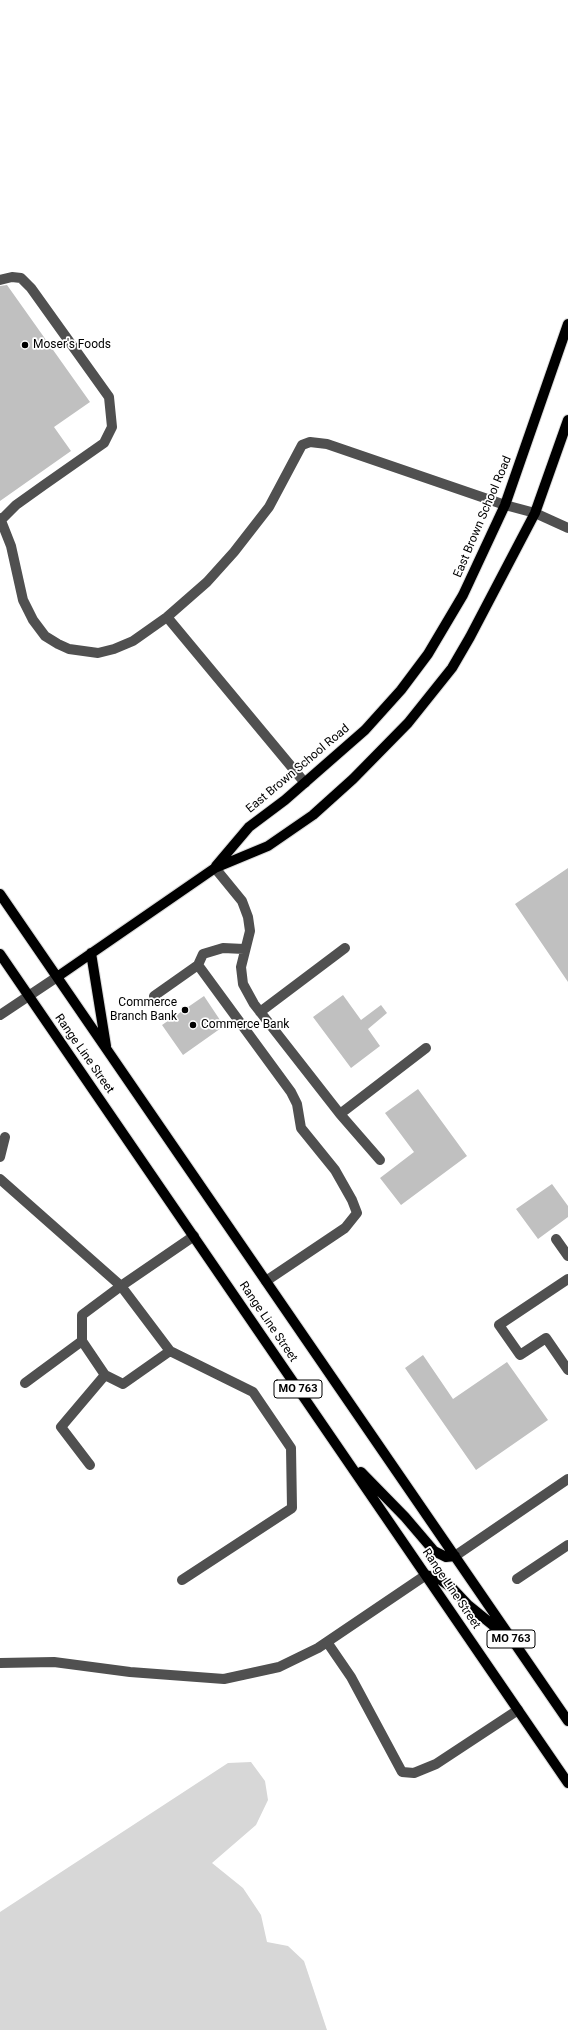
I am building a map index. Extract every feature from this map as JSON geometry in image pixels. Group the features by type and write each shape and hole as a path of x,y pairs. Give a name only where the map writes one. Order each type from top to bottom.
{"main road":[{"name":"East Brown School Road","path":"215,868 249,827 305,783 365,730 401,690 428,654 464,595 505,505 568,324"},
{"name":"East Brown School Road","path":"57,977 215,868 268,846 313,814 352,779 408,723 452,668 470,637 535,513 568,420"},
{"name":"Range Line Street","path":"0,894 568,1721"},
{"path":"92,953 107,1050"},
{"name":"Range Line Street","path":"0,954 568,1783"},
{"path":"341,1452 405,1517 434,1551 446,1557 455,1556"},
{"path":"426,1575 439,1579 452,1588 468,1605 514,1643"}],"street":[{"path":"0,280 12,277 21,278 31,288 109,397 112,427 104,443 44,485 0,520 12,546 23,600 33,620 45,636 69,649 98,653 114,649 133,641 166,617 207,582 234,552 269,507 302,445 310,442 327,444 505,505 535,513 568,528"},
{"path":"166,617 305,783"},
{"path":"215,868 242,901 248,917 250,931 244,949 241,967 243,984 260,1012 340,1114 380,1160"},
{"path":"154,996 198,965 203,954 222,948 244,949"},
{"path":"260,1012 345,948"},
{"path":"198,965 291,1092 297,1104 301,1128 335,1170 352,1200 357,1213 345,1228 266,1281"},
{"name":"East Brown School Road","path":"0,1015 57,977"},
{"path":"340,1114 426,1048"},
{"path":"0,1157 5,1137"},
{"path":"0,1178 121,1286 170,1351 253,1392 291,1448 292,1508 182,1580"},
{"path":"170,1351 123,1384 105,1374 82,1341 82,1315 121,1286 194,1236"},
{"path":"556,1239 568,1256"},
{"path":"568,1279 499,1326 520,1355 546,1338 568,1370"},
{"path":"25,1383 82,1341"},
{"path":"90,1465 61,1427 105,1374"},
{"path":"455,1556 568,1479"},
{"path":"517,1579 568,1545"},
{"path":"0,1663 54,1662 130,1672 224,1679 279,1667 327,1642 426,1575"},
{"path":"327,1642 351,1678 402,1772 414,1773 436,1764 518,1710"}],"shaded area":[{"path":"251,1762 265,1781 268,1800 256,1825 212,1863 243,1888 261,1915 267,1942 288,1946 304,1961 327,2030 0,2030 0,1912 228,1763"}],"building":[{"name":"Moser's Foods","path":"7,285 90,402 54,427 71,451 0,501 0,286"},
{"path":"568,868 568,982 515,904"},
{"path":"343,995 361,1020 381,1005 387,1013 368,1029 380,1046 351,1068 313,1017"},
{"name":"Commerce Bank","path":"204,996 224,1026 183,1055 162,1025"},
{"path":"418,1089 467,1156 401,1205 380,1178 414,1152 385,1113"},
{"path":"552,1184 568,1206 568,1217 538,1239 516,1209"},
{"path":"423,1355 453,1399 507,1362 548,1420 476,1470 405,1368"}],"place":[{"name":"Moser's Foods","path":"25,345"},
{"name":"Commerce Branch Bank","path":"185,1010"},
{"name":"Commerce Bank","path":"193,1025"}]}
